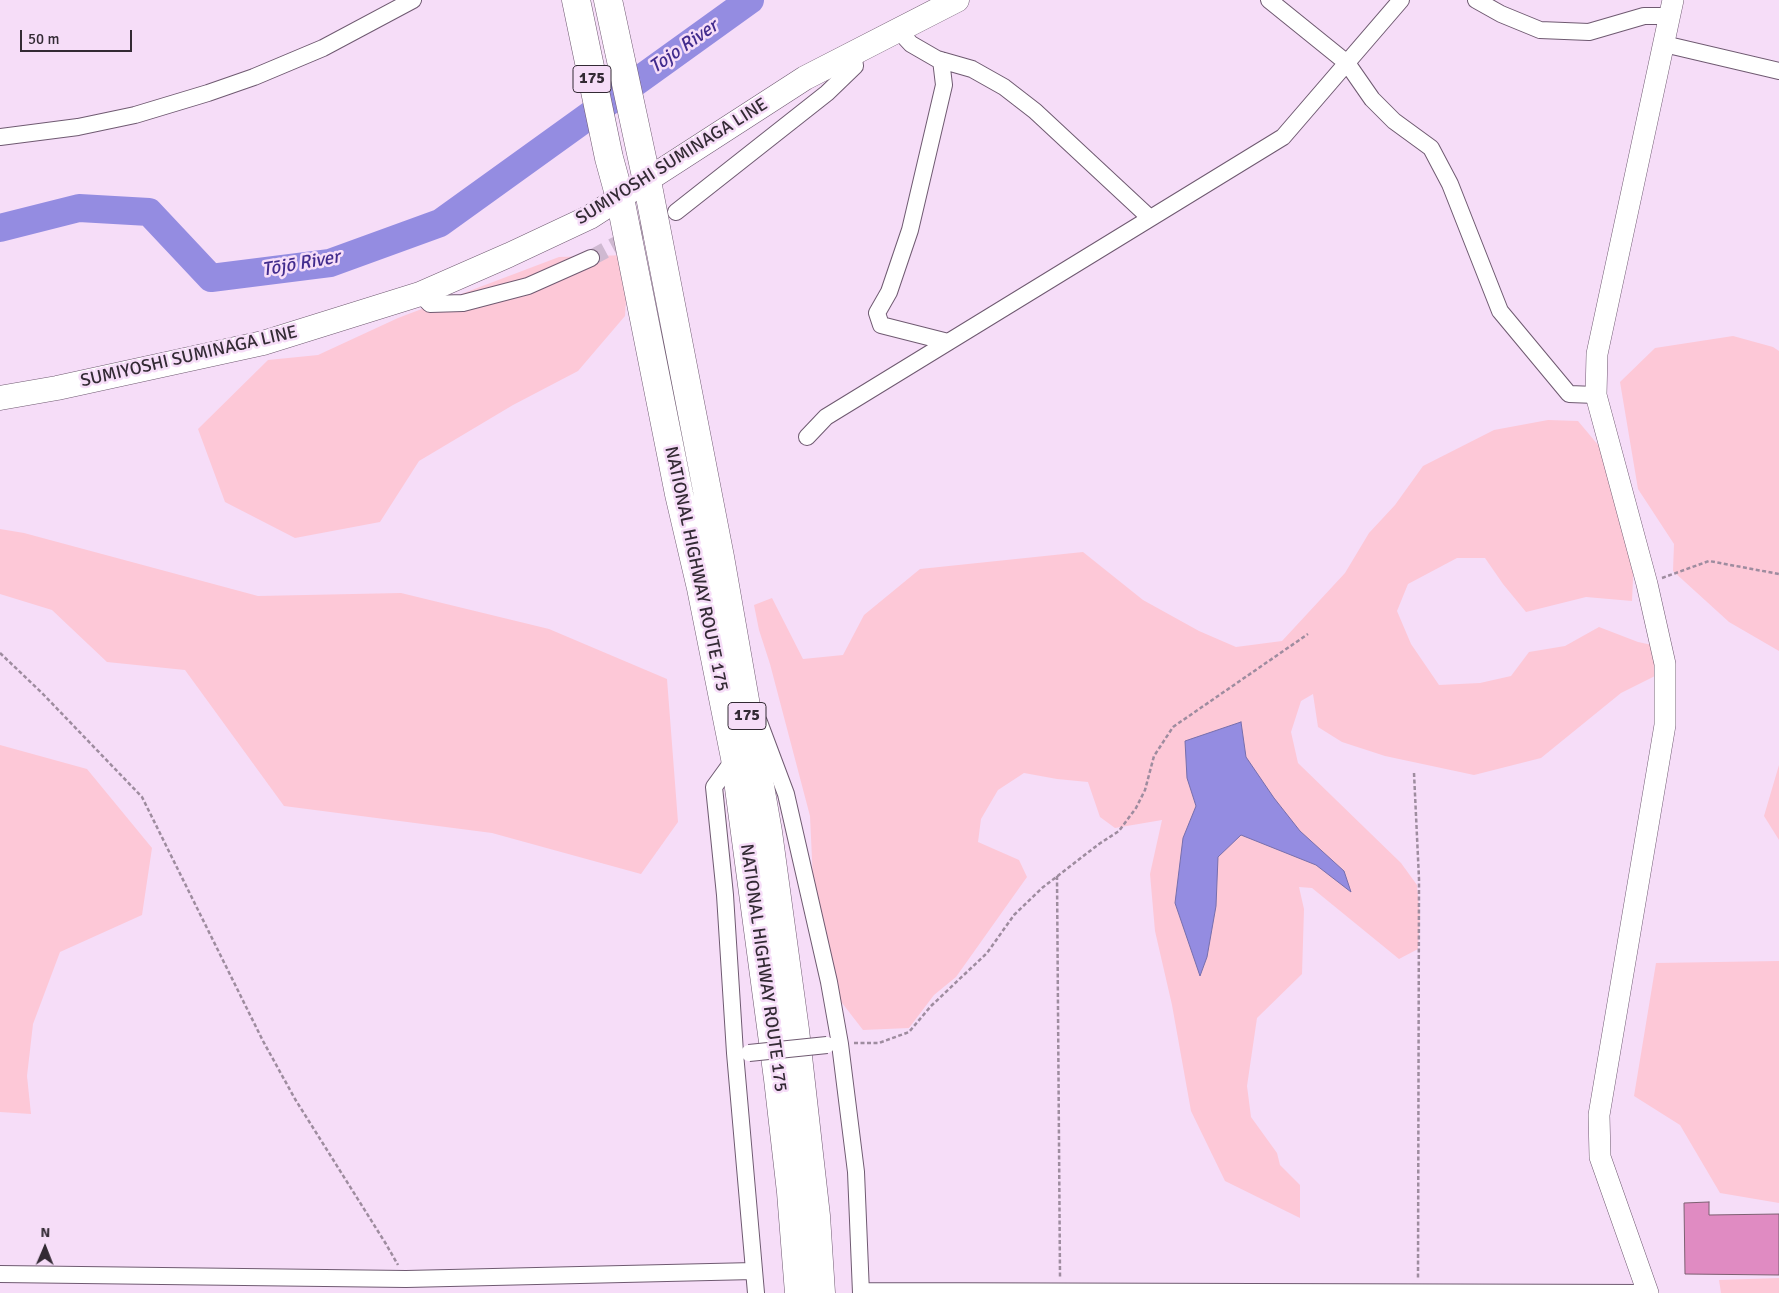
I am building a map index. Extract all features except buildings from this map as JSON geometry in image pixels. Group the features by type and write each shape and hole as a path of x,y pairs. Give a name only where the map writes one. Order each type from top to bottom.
{"highway":[{"name":"NATIONAL HIGHWAY ROUTE 175","path":"576,0 608,158 620,198 679,494 701,588 734,758 778,1079 791,1192 799,1293"},
{"name":"NATIONAL HIGHWAY ROUTE 175","path":"608,0 647,181 718,548 768,832 795,1030 816,1216 821,1293"}],"main road":[{"name":"SUMIYOSHI SUMINAGA LINE","path":"0,398 57,388 263,343 420,294 509,256 590,217 805,78 957,0"}],"street":[{"path":"0,137 78,127 135,115 208,93 254,77 323,48 413,0"},
{"path":"1269,0 1347,63 1372,99 1394,121 1431,148 1450,184 1500,311 1569,394 1596,395"},
{"path":"807,437 826,417 1283,136 1402,0"},
{"path":"738,666 786,794 829,982 833,1044 856,1172 861,1292 1648,1293 1600,1157 1599,1115 1666,725 1665,664 1647,584 1596,395 1598,354 1671,8 1589,32 1540,30 1501,14 1476,0"},
{"path":"898,30 911,44 941,60 972,69 1004,87 1035,111 1150,218"},
{"path":"1664,44 1779,71"},
{"path":"676,212 827,93 854,66 853,52"},
{"path":"941,60 944,85 910,230 889,292 877,314 881,325 948,342"},
{"path":"420,294 430,304 463,302 528,286 591,258"},
{"path":"734,758 714,788 742,1053 756,1293"},
{"path":"742,1053 833,1044"},
{"path":"0,1274 406,1279 754,1271"}],"path":[{"path":"1647,584 1709,561 1779,574"},
{"path":"833,1044 879,1043 909,1032 931,1006 987,952 1014,915 1042,888 1119,831 1136,808 1145,790 1154,756 1173,727 1308,634"},
{"path":"0,653 42,693 142,797 262,1041 295,1099 406,1279"},
{"path":"1414,772 1419,879 1418,1292"},
{"path":"1057,876 1060,1292"}],"shaded area":[{"path":"629,255 625,316 578,371 513,405 419,461 380,522 295,538 225,502 198,429 268,360 318,355 398,318 559,257"},
{"path":"1733,336 1773,347 1779,351 1779,651 1729,622 1673,571 1674,544 1638,489 1620,382 1655,348"},
{"path":"1548,420 1578,421 1604,452 1634,557 1632,601 1586,597 1526,612 1485,558 1457,558 1408,584 1397,611 1411,644 1439,685 1480,683 1511,676 1529,652 1565,646 1599,627 1638,642 1657,646 1659,674 1621,693 1541,758 1474,775 1385,756 1342,742 1318,727 1313,694 1301,701 1291,732 1298,763 1401,863 1417,885 1420,917 1418,949 1399,959 1312,888 1299,887 1304,909 1302,974 1257,1018 1247,1086 1251,1117 1277,1153 1280,1165 1300,1185 1300,1218 1225,1181 1191,1111 1172,1005 1155,931 1150,874 1162,820 1115,828 1100,817 1088,782 1024,773 998,790 981,819 978,842 1019,860 1027,877 956,977 934,995 909,1028 863,1030 839,999 814,902 810,816 770,664 759,630 754,605 772,598 803,659 843,655 864,615 920,569 1083,552 1143,600 1199,631 1236,647 1282,641 1345,573 1369,533 1395,505 1423,466 1494,430"},
{"path":"0,529 24,533 258,596 401,593 549,629 667,679 678,822 641,874 492,833 284,806 185,670 107,662 52,610 0,594"},
{"path":"1241,722 1246,757 1274,798 1300,831 1344,871 1351,892 1316,865 1241,835 1218,857 1216,906 1207,957 1200,976 1175,903 1183,838 1196,806 1187,778 1185,741"},
{"path":"0,745 87,769 152,848 142,915 60,952 33,1024 27,1076 31,1114 0,1112"},
{"path":"1779,765 1779,840 1764,816"},
{"path":"1779,961 1779,1203 1720,1193 1680,1125 1634,1096 1656,963"},
{"path":"1779,1278 1779,1293 1721,1293 1719,1280"}],"waterway":[{"name":"Tōjō River","path":"0,228 79,208 149,212 211,278 330,263 440,223 750,0"}],"tunnel":[{"path":"591,258 661,220"}],"water label":[{"name":"Tojo River","path":"684,47"}]}
